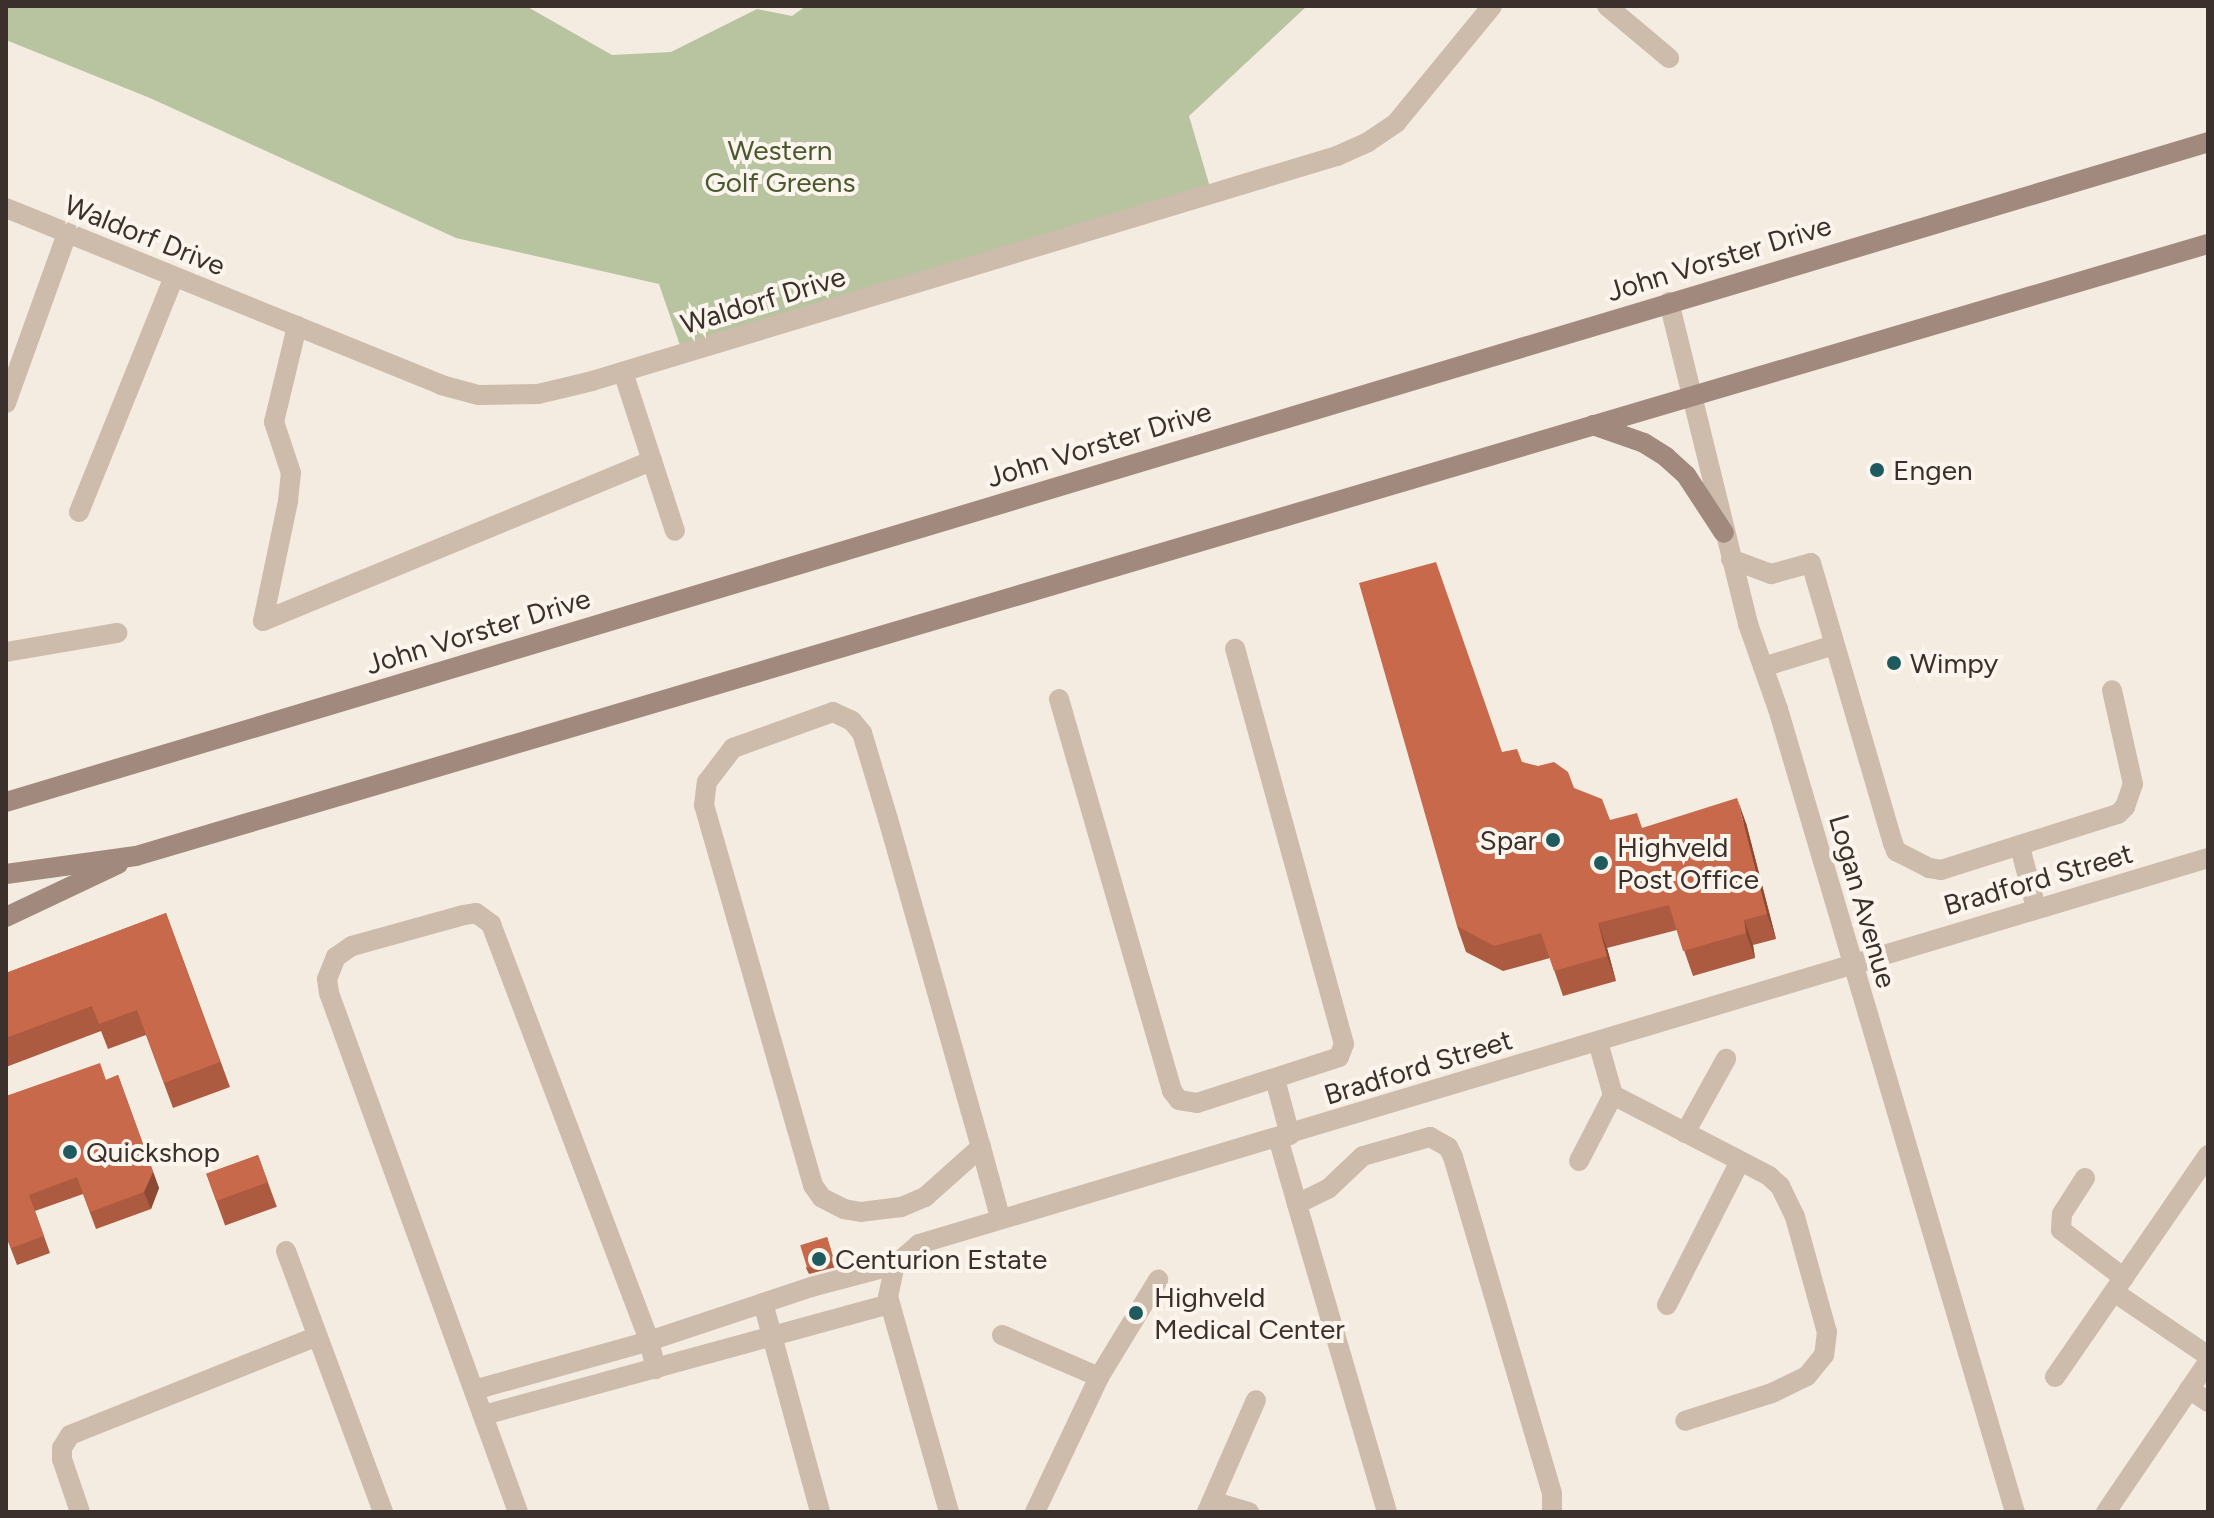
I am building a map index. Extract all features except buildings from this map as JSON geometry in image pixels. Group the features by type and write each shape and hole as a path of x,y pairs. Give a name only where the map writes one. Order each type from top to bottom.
{"main road":[{"name":"John Vorster Drive","path":"6,802 2208,142"},
{"path":"6,874 136,856 1690,394 2208,244"},
{"path":"1593,425 1644,443 1666,457 1686,475 1724,533"},
{"path":"6,917 136,856"}],"street":[{"name":"Waldorf Drive","path":"6,208 441,385 479,395 538,394 623,372 1337,156 1368,142 1396,123 1492,6"},
{"path":"1607,6 1669,58"},
{"path":"6,403 67,234"},
{"path":"79,512 174,277"},
{"name":"Logan Avenue","path":"1669,302 1731,559 2015,1512"},
{"path":"297,326 274,422 291,473 263,621 652,461"},
{"path":"623,372 675,531"},
{"path":"1731,559 1771,574 1811,563 1896,851 1915,863 1941,870 2118,814 2125,807 2133,784 2112,690"},
{"path":"6,652 117,633"},
{"path":"1763,667 1834,645"},
{"path":"1059,699 1172,1091 1179,1100 1197,1103 1339,1057 1344,1035 1235,649"},
{"path":"981,1147 925,1197 901,1207 861,1212 844,1209 822,1198 813,1185 704,805 707,782 733,748 833,712 852,721 862,733 981,1147 1000,1218"},
{"path":"2020,847 2036,908"},
{"name":"Bradford Street","path":"895,1265 919,1244 1000,1218 1284,1137 1852,962 2208,858"},
{"path":"518,1512 329,993 327,979 336,957 366,942 476,913 491,924 649,1341 656,1369"},
{"path":"1579,1161 1613,1095 1598,1042"},
{"path":"1685,1133 1726,1059"},
{"path":"1275,1079 1297,1204 1387,1512"},
{"path":"1613,1095 1769,1176 1780,1186 1795,1217 1827,1332 1824,1355 1807,1376 1791,1385 1685,1421"},
{"path":"1297,1204 1328,1189 1363,1156 1430,1137 1448,1147 1548,1477 1552,1512"},
{"path":"2055,1377 2208,1155"},
{"path":"1667,1305 1740,1161"},
{"path":"2085,1178 2062,1214 2061,1230 2119,1285 2208,1356"},
{"path":"286,1251 383,1512"},
{"path":"474,1390 649,1341 763,1303 895,1265"},
{"path":"895,1265 889,1285 889,1304 949,1512"},
{"path":"1034,1512 1099,1377 1158,1280"},
{"path":"763,1303 820,1512"},
{"path":"484,1415 771,1339 889,1304"},
{"path":"1002,1335 1099,1377"},
{"path":"80,1512 62,1459 62,1448 70,1435 317,1336"},
{"path":"2106,1512 2208,1362"},
{"path":"2189,1389 2208,1402"},
{"path":"1249,1512 1209,1507 1256,1400"}],"green space":[{"name":"Western Golf Greens","path":"6,6 526,6 612,55 671,52 757,9 792,16 806,6 1307,6 1189,116 1212,194 683,354 659,284 456,238 150,98 6,40"}],"place":[{"name":"Engen","path":"1877,470"},
{"name":"Wimpy","path":"1894,663"},
{"name":"Spar","path":"1553,840"},
{"name":"Highveld Post Office","path":"1601,863"},
{"name":"Quickshop","path":"70,1152"},
{"name":"Centurion Estate","path":"819,1259"},
{"name":"Highveld Medical Center","path":"1136,1313"}]}
